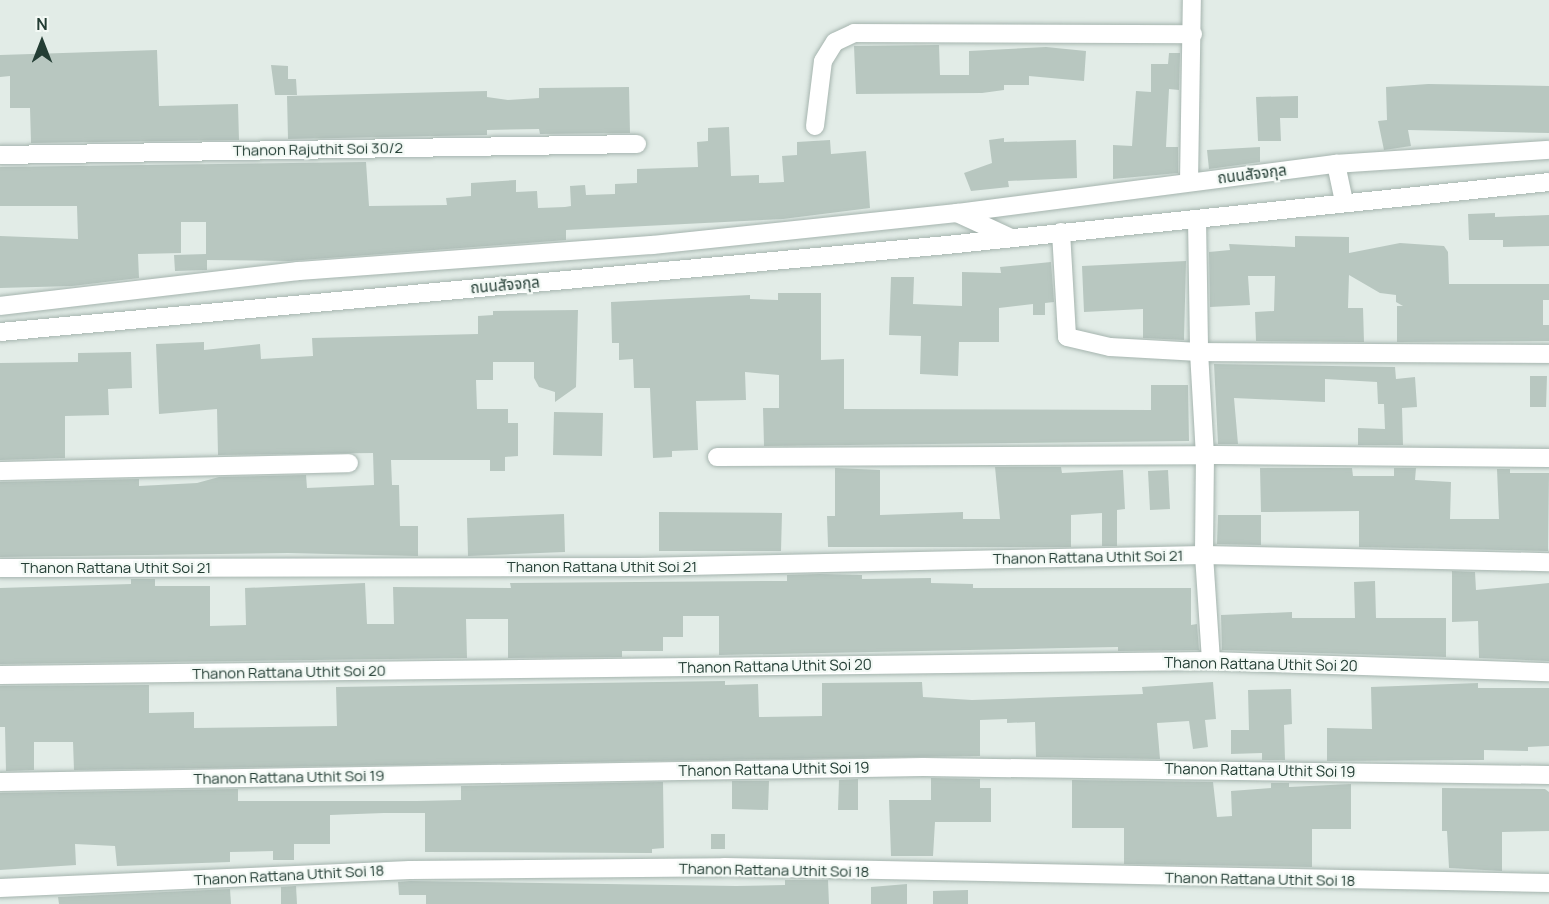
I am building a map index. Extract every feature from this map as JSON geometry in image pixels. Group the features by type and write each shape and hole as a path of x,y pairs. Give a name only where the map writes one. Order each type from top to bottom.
{"street":[{"path":"1189,182 1192,0"},
{"path":"815,126 823,61 835,42 854,33 1193,34"},
{"name":"Thanon Rajuthit Soi 30/2","path":"0,155 637,144"},
{"name":"ถนนสัจจกุล","path":"0,306 298,271 652,245 957,213 1336,164 1549,150"},
{"path":"1336,164 1344,201"},
{"name":"ถนนสัจจกุล","path":"0,332 1197,219 1344,201 1549,182"},
{"path":"957,213 1009,237"},
{"path":"1197,219 1198,352 1205,454 1204,555 1211,661"},
{"path":"1061,232 1067,337 1110,346 1198,352 1549,354"},
{"path":"717,458 1205,454 1549,458"},
{"path":"0,471 349,463"},
{"name":"Thanon Rattana Uthit Soi 21","path":"0,568 639,567 1204,555 1549,562"},
{"name":"Thanon Rattana Uthit Soi 20","path":"0,675 1211,661 1549,672"},
{"name":"Thanon Rattana Uthit Soi 19","path":"0,782 889,768 1549,775"},
{"name":"Thanon Rattana Uthit Soi 18","path":"0,888 410,870 724,867 1549,883"}],"building":[{"path":"939,45 940,75 969,75 969,51 1046,47 1086,51 1084,81 1029,76 1029,85 1004,85 1004,90 982,93 856,94 854,46"},
{"path":"157,50 159,106 238,104 239,140 31,143 30,108 10,108 10,76 0,77 0,55"},
{"path":"1169,53 1180,53 1179,90 1169,89 1166,147 1178,147 1178,173 1113,179 1113,145 1132,146 1136,91 1151,92 1151,64 1168,64"},
{"path":"271,65 288,66 288,79 296,79 297,95 275,95"},
{"path":"1428,84 1549,86 1549,133 1408,130 1411,146 1384,150 1378,121 1387,120 1386,87"},
{"path":"629,87 630,133 540,134 539,129 487,130 487,135 288,139 287,96 487,91 487,97 508,100 539,98 539,88"},
{"path":"1298,96 1298,118 1280,118 1281,141 1258,141 1256,97"},
{"path":"729,127 731,176 759,175 759,183 784,182 782,156 797,155 797,142 830,140 831,154 866,151 870,208 783,219 566,230 566,240 289,261 207,260 207,270 175,271 174,255 206,254 206,222 181,222 181,253 138,254 139,278 72,286 0,288 0,236 78,239 77,206 0,206 0,167 366,162 369,206 447,205 446,198 471,196 471,183 516,180 516,192 537,191 538,208 565,207 571,206 570,186 585,185 586,195 615,194 615,184 637,183 637,169 698,167 697,142 708,141 708,128"},
{"path":"1004,138 1004,142 1076,140 1077,178 1008,181 1009,187 971,191 964,173 992,163 989,140"},
{"path":"1260,147 1260,162 1209,169 1207,150"},
{"path":"1495,213 1495,217 1549,215 1549,246 1503,247 1503,240 1469,240 1468,214"},
{"path":"1295,236 1349,237 1349,253 1400,243 1444,246 1448,252 1449,284 1549,284 1549,300 1543,300 1543,325 1549,325 1549,341 1397,342 1397,306 1403,306 1396,302 1396,295 1380,293 1349,275 1348,308 1363,308 1364,342 1256,341 1255,312 1274,311 1275,276 1248,276 1250,305 1210,307 1209,252 1230,250 1229,244 1295,247"},
{"path":"1186,261 1184,340 1143,338 1143,309 1084,312 1082,266"},
{"path":"1051,262 1054,302 1045,303 1045,315 1033,315 1033,304 999,308 999,342 959,342 958,376 920,374 921,336 889,335 891,277 914,277 913,304 962,306 962,272 1001,273 1000,267"},
{"path":"778,293 821,293 821,360 844,359 844,409 1151,410 1151,385 1188,385 1189,441 764,446 763,408 779,408 779,375 745,372 746,400 696,401 698,450 672,451 672,457 653,458 650,388 634,388 633,359 619,360 619,343 612,343 611,302 750,295 750,299 778,300"},
{"path":"578,310 576,387 555,402 555,392 539,387 534,378 534,362 493,362 493,380 476,380 477,409 508,409 508,423 518,423 518,456 505,457 505,471 490,471 490,460 391,460 392,485 399,485 400,526 418,526 418,556 288,553 0,557 0,482 139,479 139,486 197,483 219,477 306,475 307,488 374,485 373,453 218,455 217,409 159,414 156,344 204,342 204,350 260,344 261,359 313,356 312,338 478,334 478,316 493,315 493,311"},
{"path":"131,352 132,388 108,389 109,415 65,416 65,458 0,460 0,363 78,362 78,353"},
{"path":"1214,364 1395,367 1396,379 1415,377 1417,407 1402,408 1403,445 1358,445 1358,428 1385,429 1384,404 1378,404 1377,382 1325,379 1325,402 1234,398 1238,444 1218,444"},
{"path":"1530,376 1547,376 1546,407 1530,407"},
{"path":"554,412 603,413 602,456 553,455"},
{"path":"995,467 1061,467 1062,473 1123,470 1125,509 1117,510 1117,546 1102,546 1102,513 1071,515 1071,547 828,547 827,516 835,516 835,468 880,470 880,515 963,512 963,519 1000,519"},
{"path":"1260,468 1352,468 1353,476 1394,476 1394,468 1416,468 1415,480 1451,482 1450,519 1499,519 1497,469 1510,469 1510,473 1549,473 1548,551 1359,547 1359,511 1261,512"},
{"path":"1168,470 1170,509 1150,510 1148,471"},
{"path":"659,512 782,513 781,551 659,551"},
{"path":"564,514 565,552 468,556 467,518"},
{"path":"1218,515 1261,515 1261,545 1217,544"},
{"path":"1452,571 1475,572 1476,590 1549,583 1549,661 1479,658 1478,621 1452,622"},
{"path":"787,575 862,575 862,579 931,578 931,583 973,584 973,588 1191,588 1191,625 1197,624 1199,650 1118,651 1118,647 719,655 719,616 683,616 683,637 663,637 663,651 622,651 622,657 508,658 508,619 466,619 467,658 0,664 0,588 131,584 131,579 155,579 155,586 210,586 210,626 246,625 245,588 365,583 367,624 394,624 393,587 511,588 510,583 787,581"},
{"path":"1375,581 1376,618 1446,618 1446,657 1222,650 1221,615 1292,612 1292,618 1355,618 1354,582"},
{"path":"725,681 725,685 758,684 759,717 822,716 822,683 922,682 923,697 972,700 1143,694 1142,687 1213,682 1216,719 1205,720 1208,747 1193,749 1189,721 1157,723 1160,759 1036,757 1035,722 1007,723 1007,719 980,720 980,756 74,770 73,742 34,742 34,770 6,771 5,727 0,727 0,686 149,685 149,713 194,712 194,728 337,726 336,687"},
{"path":"1478,683 1478,688 1549,688 1549,746 1528,747 1528,751 1484,750 1484,760 1327,761 1327,728 1372,729 1371,687"},
{"path":"1291,689 1292,724 1284,725 1285,760 1262,760 1262,753 1231,754 1231,730 1249,730 1248,690"},
{"path":"931,778 980,779 980,788 991,788 991,822 935,822 933,856 891,856 889,800 931,800"},
{"path":"858,779 858,810 838,810 839,780"},
{"path":"1072,780 1213,782 1217,817 1232,816 1231,791 1271,788 1271,783 1289,783 1289,787 1351,784 1351,829 1312,829 1312,867 1124,864 1124,828 1072,828"},
{"path":"732,781 769,781 768,810 732,809"},
{"path":"663,782 664,848 652,849 652,853 425,852 425,813 384,813 330,815 330,844 294,844 294,860 273,860 273,851 230,852 230,862 117,866 115,846 75,844 76,865 0,870 0,793 238,789 238,801 417,801 461,800 461,786"},
{"path":"1442,788 1545,789 1549,792 1549,831 1502,832 1502,871 1449,868 1447,831 1442,831"},
{"path":"711,834 725,834 725,849 711,849"},
{"path":"785,880 828,880 829,904 426,904 426,895 399,895 398,882 736,886 785,885"},
{"path":"907,884 907,904 871,904 871,887"},
{"path":"296,886 297,904 281,904 281,887"},
{"path":"230,889 231,904 59,904 58,897"},
{"path":"968,890 968,904 933,904 933,891"}]}
